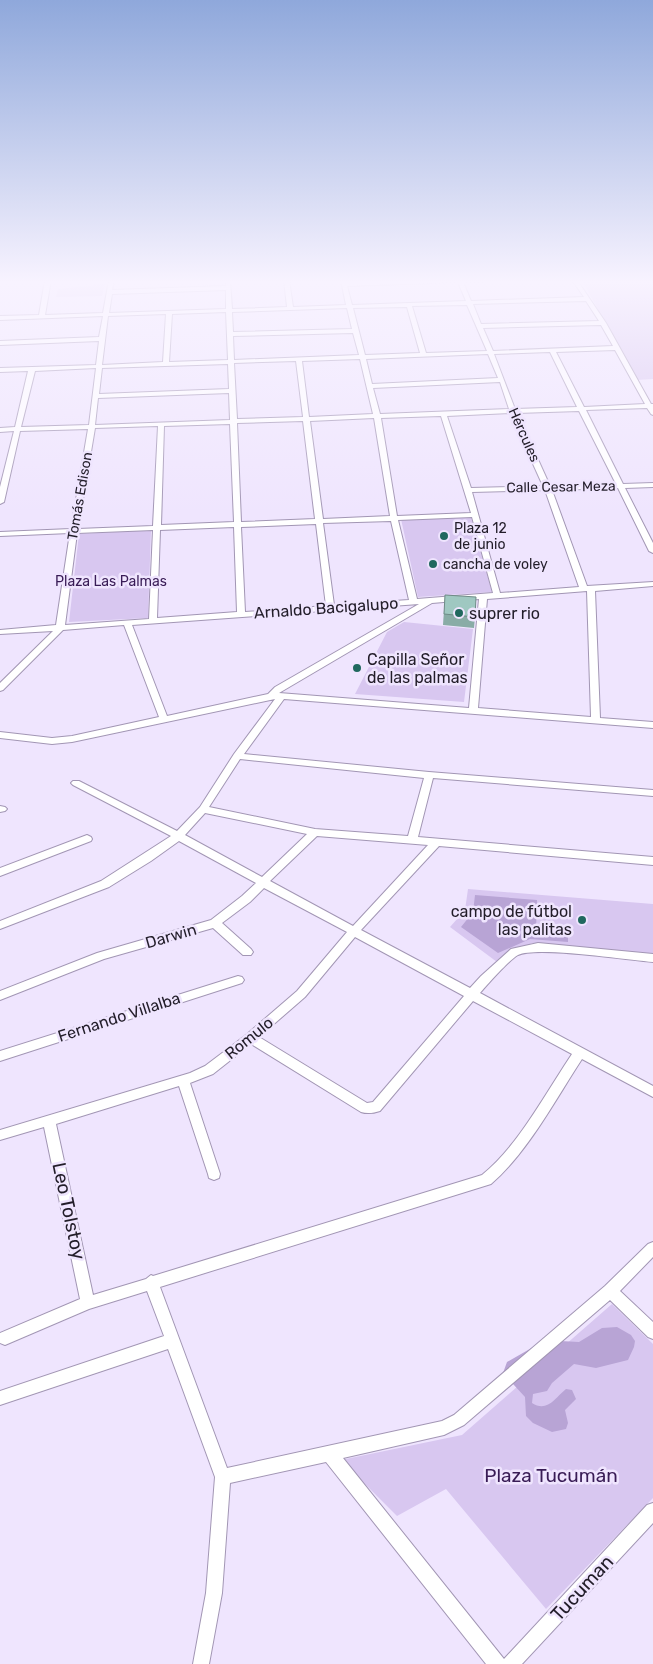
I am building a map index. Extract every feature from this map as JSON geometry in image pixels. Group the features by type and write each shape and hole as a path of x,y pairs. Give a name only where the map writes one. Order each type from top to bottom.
{"street":[{"name":"Tomás Edison","path":"60,628 92,426 99,358"},
{"path":"166,358 166,364"},
{"path":"231,358 241,614"},
{"path":"0,370 299,361 351,358"},
{"path":"361,358 377,416 394,518 412,601"},
{"name":"Hércules","path":"492,358 512,410 547,487 588,590 596,720"},
{"path":"556,358 653,551"},
{"path":"622,358 651,406 653,414"},
{"path":"299,361 330,608"},
{"path":"0,502 32,369"},
{"path":"369,386 502,380"},
{"path":"96,396 233,391"},
{"path":"0,430 651,406"},
{"path":"443,413 468,490 497,595"},
{"path":"153,621 161,424"},
{"name":"Calle Cesar Meza","path":"468,490 653,485"},
{"path":"0,534 474,515"},
{"name":"Arnaldo Bacigalupo","path":"0,632 653,584"},
{"path":"473,710 483,596"},
{"path":"271,696 278,689 432,600"},
{"path":"127,623 164,720"},
{"path":"0,688 60,628"},
{"path":"0,734 52,741 72,739 271,696 653,725"},
{"path":"0,925 105,884 178,836 203,809 237,756 282,696"},
{"path":"237,756 429,775 653,792"},
{"path":"412,840 429,775"},
{"path":"76,783 474,994 653,1092"},
{"path":"203,809 315,832 653,861"},
{"name":"Darwin","path":"0,996 101,956 215,923 246,899 315,832"},
{"path":"0,872 87,839"},
{"name":"Romulo","path":"0,1135 183,1080 209,1070 250,1038 300,994 354,931 436,843"},
{"path":"215,923 247,952"},
{"path":"250,1038 365,1108 371,1109 376,1108 502,961 518,950 538,947 653,958"},
{"name":"Fernando Villalba","path":"0,1056 238,980"},
{"path":"6,1338 88,1303 151,1282 486,1180 514,1152 580,1052"},
{"path":"183,1080 214,1174"},
{"name":"Leo Tolstoy","path":"49,1120 88,1303"},
{"path":"223,1477 444,1428 459,1420 610,1291 653,1248"},
{"path":"151,1282 223,1477 214,1593 201,1664"},
{"path":"610,1291 653,1332"},
{"path":"0,1398 173,1340"},
{"path":"329,1453 497,1664"},
{"name":"Tucuman","path":"510,1664 653,1511"}],"green space":[{"path":"624,358 653,358 653,379 636,380"},
{"name":"Plaza 12 de junio","path":"471,517 492,592 418,597 401,519"},
{"name":"Plaza Las Palmas","path":"151,530 148,618 69,622 79,534"},
{"path":"404,622 473,629 464,702 355,694 387,632"},
{"path":"468,889 653,904 653,954 532,943 497,962 450,927 465,910"},
{"name":"Plaza Tucumán","path":"612,1304 653,1344 653,1498 546,1609 446,1489 397,1516 341,1460 462,1435"}],"shaded area":[{"path":"475,895 537,900 536,931 568,936 568,942 530,939 498,953 461,927 473,912"},
{"path":"617,1327 631,1335 635,1341 628,1360 596,1368 574,1364 552,1383 547,1391 533,1394 532,1403 542,1406 550,1403 566,1389 572,1390 576,1399 565,1410 568,1423 566,1429 552,1432 533,1423 526,1416 525,1397 503,1373 507,1362 535,1346 560,1341 579,1342 602,1328"}],"building":[{"path":"445,595 476,597 475,617 444,614"}],"place":[{"name":"Plaza 12 de junio","path":"444,536"},
{"name":"cancha de voley","path":"433,564"},
{"name":"suprer rio","path":"459,613"},
{"name":"Capilla Señor de las palmas","path":"357,668"},
{"name":"campo de fútbol las palitas","path":"582,920"}]}
